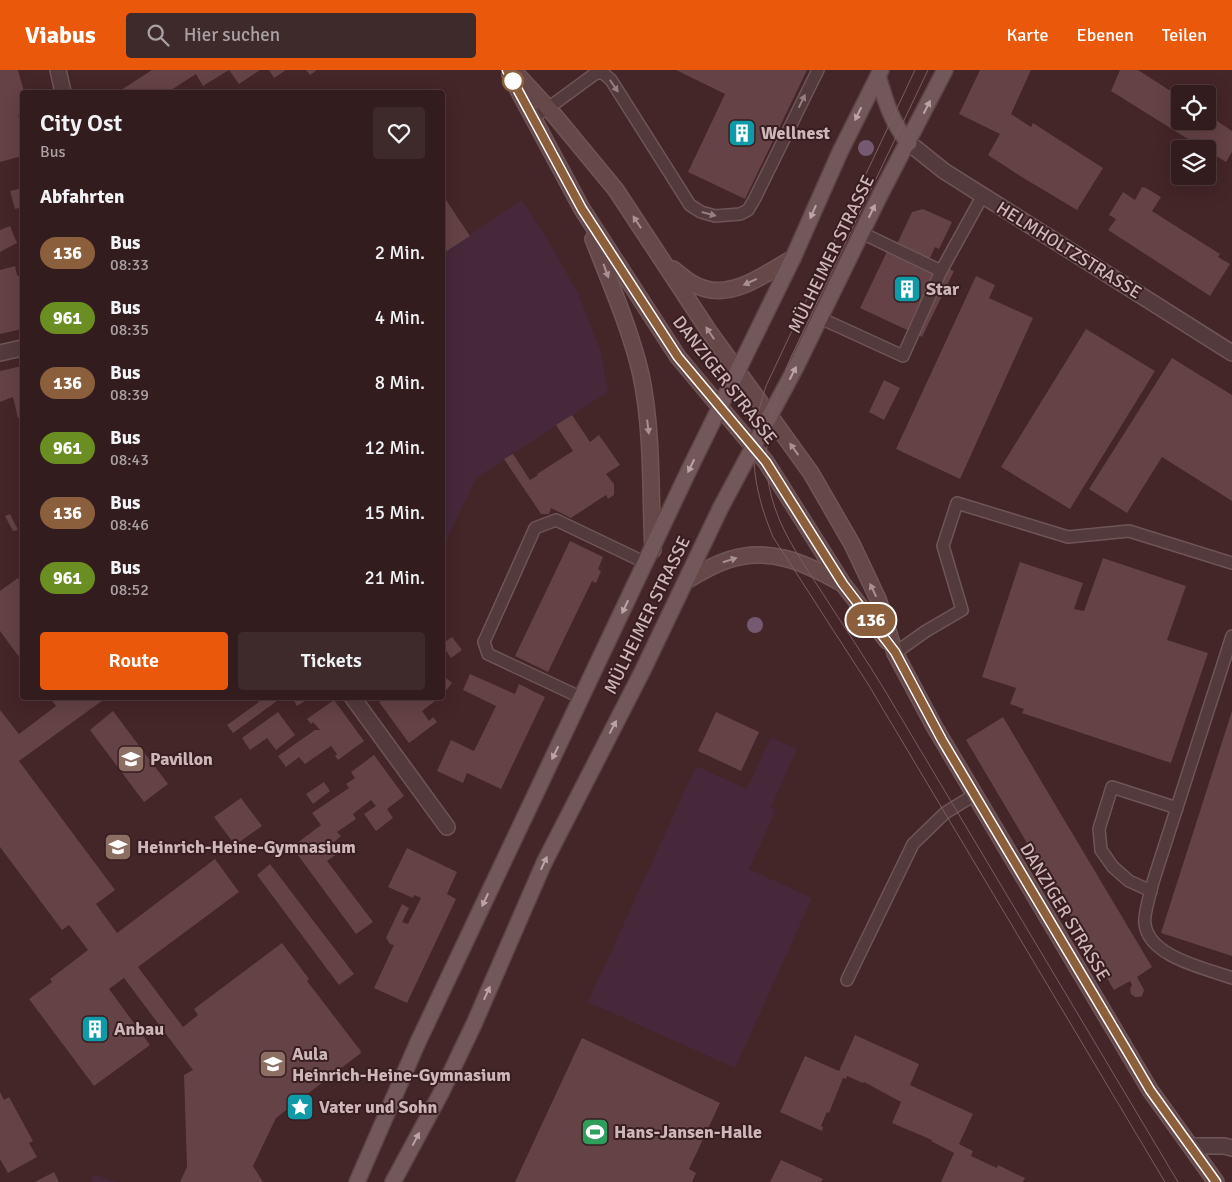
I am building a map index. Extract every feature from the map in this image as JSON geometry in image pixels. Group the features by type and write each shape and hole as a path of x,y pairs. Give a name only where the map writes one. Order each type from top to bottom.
{"main road":[{"name":"DANZIGER STRASSE","path":"507,70 582,209 678,357 753,445 782,486 843,584 895,652 934,726 974,795 1150,1090 1216,1182"},
{"name":"DANZIGER STRASSE","path":"513,70 548,108 616,190 738,373 811,473 852,544 878,599 895,652"},
{"name":"MÜLHEIMER STRASSE","path":"393,1182 441,1093 474,1024 544,863 642,672 753,445 770,416 945,70"},
{"name":"MÜLHEIMER STRASSE","path":"357,1182 418,1042 720,407 793,258 840,152 879,73"},
{"path":"879,73 893,119 899,131 909,143"},
{"path":"582,209 622,316 641,374 650,436 649,556"},
{"path":"664,262 690,282 707,290 714,290 734,288 746,284 793,258"},
{"path":"686,580 727,560 755,554 786,558 824,573 843,584"}],"street":[{"path":"58,70 63,90"},
{"name":"HELMHOLTZSTRASSE","path":"909,143 938,166 1232,353"},
{"path":"0,353 20,348"},
{"path":"354,700 447,827"},
{"path":"1191,1146 1232,1148"}],"lane":[{"path":"533,117 548,108 586,78 596,73 603,73 611,80 690,205 701,212 715,216 740,214 748,210 754,200 818,70"},
{"path":"820,318 903,356 941,271 983,195"},
{"path":"862,233 941,271"},
{"path":"895,652 962,610 943,546 957,504 1068,537 1129,531 1232,563"},
{"path":"582,698 488,654 484,642 535,528 556,520 649,556"},
{"path":"1232,636 1176,808 1151,890 1144,923 1153,943 1173,956 1232,978"},
{"path":"1151,890 1129,881 1112,867 1101,850 1099,829 1101,820 1112,787 1176,808"},
{"path":"847,980 913,844 945,813 974,795"}],"shaded area":[{"path":"522,200 578,293 601,352 608,392 476,478 445,543 445,252"},
{"path":"771,737 797,749 771,807 776,810 749,869 812,898 735,1068 588,1002 696,766 747,789"},
{"path":"94,1174 116,1182 91,1182"}],"building":[{"path":"0,70 18,70 23,90 20,90 20,114 18,115 20,120 20,157 0,162"},
{"path":"152,70 229,70 203,86 196,74 171,90 121,90"},
{"path":"229,70 260,70 239,84"},
{"path":"269,70 286,70 274,78"},
{"path":"306,70 317,70 310,75"},
{"name":"Wellnest","path":"676,70 807,70 745,199 688,172 725,94"},
{"path":"980,70 1031,70 1011,114 1031,127 1033,123 1103,168 1077,210 988,155 1000,134 959,114"},
{"path":"1120,70 1138,70 1171,91 1171,128 1111,91"},
{"path":"1216,120 1232,131 1232,152 1226,162 1216,156 1216,140 1190,140 1174,130 1216,130"},
{"path":"1142,187 1161,197 1152,211 1220,254 1218,257 1230,264 1210,296 1108,230 1116,219 1109,215 1123,192 1135,200"},
{"path":"20,188 20,208 15,209 10,191"},
{"path":"445,198 470,236 445,252"},
{"name":"Star","path":"923,209 952,222 939,249 935,247 929,260 954,271 922,337 860,308 892,241 897,244 912,212"},
{"path":"10,226 17,243 0,252 0,230"},
{"path":"15,266 17,275 20,277 20,329 0,334 0,270"},
{"path":"976,276 995,285 989,298 1033,318 960,479 896,449"},
{"path":"1086,329 1155,371 1070,509 1001,467"},
{"path":"1172,358 1232,395 1232,501 1162,457 1127,513 1089,489"},
{"path":"20,366 20,418 18,418 13,397 0,402 0,371"},
{"path":"884,380 900,388 884,420 869,412"},
{"path":"572,415 590,442 599,435 620,465 606,474 614,484 614,495 608,499 606,495 571,518 551,508 549,514 541,514 504,459 513,454 530,480 538,475 573,451 556,425"},
{"path":"10,514 18,530 13,531 5,516"},
{"path":"570,541 603,557 598,569 601,571 596,583 592,581 548,672 515,656"},
{"path":"1103,558 1186,586 1167,640 1208,653 1171,763 1022,713 1024,709 1010,704 1016,688 982,677 1020,562 1083,583 1074,609 1084,611"},
{"path":"18,578 20,580 20,658 0,631 0,591"},
{"path":"452,637 462,650 451,658 445,649 445,642"},
{"path":"470,674 515,694 519,684 545,697 501,789 467,773 463,783 437,771 451,740 474,751 496,706 463,690"},
{"path":"445,679 452,683 445,691"},
{"path":"52,700 103,700 19,761 115,890 96,904 117,933 215,859 239,892 138,967 183,1027 198,1015 194,1009 282,943 309,979 307,981 360,1050 361,1053 276,1118 253,1166 263,1182 180,1182 187,1167 184,1075 193,1070 124,978 109,989 150,1045 94,1086 29,999 52,982 50,979 88,950 69,925 62,930 0,847 0,710 19,734 56,706"},
{"path":"258,700 278,700 233,733 227,725 259,702"},
{"path":"296,700 306,700 297,706 294,701"},
{"path":"334,700 364,741 338,760 335,756 337,754 331,746 305,764 299,757 286,767 278,756 315,730 320,730 313,722 311,724 307,719"},
{"path":"382,700 436,700 422,711 429,721 433,717 437,722 409,743 379,702"},
{"name":"Pavillon","path":"113,711 168,784 144,802 90,730"},
{"path":"1232,711 1232,956 1161,933"},
{"path":"278,712 295,735 276,750 267,738 250,750 242,738"},
{"path":"716,712 759,732 741,771 698,751"},
{"path":"1003,717 1152,967 1137,977 1144,990 1142,996 1135,997 1131,994 1130,989 1132,985 1130,981 1114,990 966,740"},
{"path":"374,755 404,796 387,809 393,818 376,831 364,814 376,806 371,800 353,814 356,819 337,832 341,836 334,842 341,851 327,861 373,922 356,934 292,847 321,825 312,813 349,788 346,784 355,778 351,772"},
{"path":"324,782 330,791 313,804 306,794"},
{"path":"241,798 262,826 235,845 214,817"},
{"path":"407,848 457,872 447,894 456,899 407,1003 374,988 394,945 390,944 386,938 402,904 409,908 402,922 408,924 421,898 414,895 413,898 388,887"},
{"path":"270,864 354,974 339,985 257,875"},
{"path":"855,1035 919,1064 910,1085 973,1114 959,1144 973,1151 971,1156 997,1168 998,1165 1025,1178 1023,1182 941,1182 954,1153 932,1140 892,1123 901,1102 864,1082 847,1076 846,1079 843,1078 829,1113 827,1112 821,1126 823,1127 822,1131 780,1112 805,1056 839,1071"},
{"name":"Hans-Jansen-Halle","path":"582,1038 720,1103 689,1169 696,1173 692,1182 515,1182"},
{"path":"0,1092 4,1100 9,1097 33,1141 29,1143 37,1157 8,1173 0,1159"},
{"path":"781,1160 823,1179 821,1182 770,1182"},
{"path":"54,1172 59,1182 35,1182"}],"tram line":[{"path":"915,70 766,386 760,406 754,444 754,463 760,499 773,537 868,684 1165,1182"},
{"path":"928,70 791,357 778,394 769,431 767,450 769,488 779,519 795,551 887,694 1178,1182"}],"bus line":[{"name":"136","path":"507,70 582,209 678,357 766,462 843,584 895,652 942,740 1150,1090 1216,1182"}],"place":[{"name":"Wellnest","path":"742,133"},
{"name":"Star","path":"907,289"},
{"name":"Pavillon","path":"131,759"},
{"name":"Heinrich-Heine-Gymnasium","path":"118,847"},
{"name":"Anbau","path":"95,1029"},
{"name":"Aula Heinrich-Heine-Gymnasium","path":"273,1064"},
{"name":"Vater und Sohn","path":"300,1107"},
{"name":"Hans-Jansen-Halle","path":"595,1132"}]}
